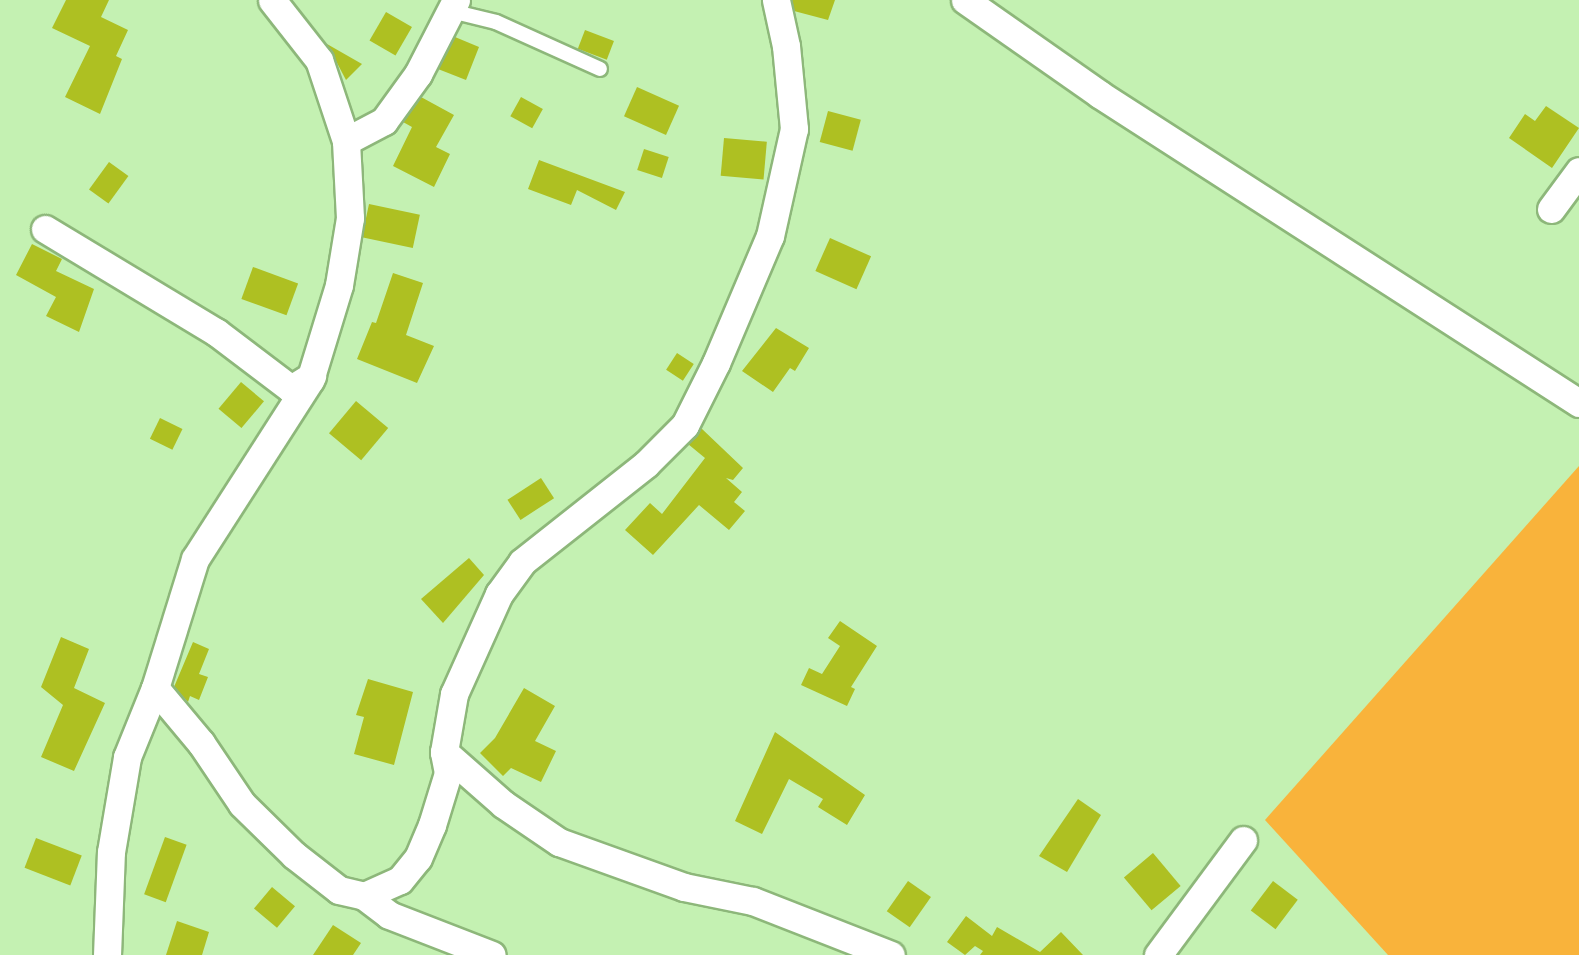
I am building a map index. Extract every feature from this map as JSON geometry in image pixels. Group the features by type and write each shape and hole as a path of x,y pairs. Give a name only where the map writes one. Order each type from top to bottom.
{"street":[{"path":"108,955 111,852 126,767 155,688 195,559 312,376 339,285 350,218 346,141 319,60 272,0"},
{"path":"364,897 400,879 418,858 443,793 448,773 444,752 454,694 499,594 522,562 646,464 685,425 716,363 770,236 794,129 786,46 776,0"},
{"path":"965,0 1099,94 1579,404"},
{"path":"346,141 384,121 418,74 454,5"},
{"path":"1551,209 1579,171"},
{"path":"45,229 216,332 291,389 312,376"},
{"path":"155,688 201,742 243,804 294,855 339,890 364,897 390,915 492,955"},
{"path":"444,752 503,804 560,842 684,887 753,901 891,955"},
{"path":"1158,955 1243,840"}],"lane":[{"path":"454,5 600,69"}],"shaded area":[{"path":"1579,466 1579,955 1388,955 1265,820"}],"building":[{"path":"66,0 109,0 101,17 128,30 116,56 122,59 100,114 65,97 90,46 52,28"},
{"path":"792,0 835,0 828,20 794,11"},
{"path":"386,12 412,27 395,56 370,41"},
{"path":"585,30 614,41 607,60 578,49"},
{"path":"455,37 479,47 466,80 438,69"},
{"path":"327,44 362,64 346,80"},
{"path":"637,87 679,106 666,135 624,116"},
{"path":"421,97 454,115 436,147 450,154 434,187 393,166 412,127 403,122"},
{"path":"521,97 543,109 532,128 510,116"},
{"path":"1546,106 1579,128 1552,168 1509,138 1525,114 1535,121"},
{"path":"828,111 861,120 853,151 820,142"},
{"path":"724,138 767,142 764,180 721,176"},
{"path":"644,149 669,157 662,178 637,170"},
{"path":"539,160 625,192 616,210 577,190 571,205 528,189"},
{"path":"109,162 128,176 108,204 89,190"},
{"path":"369,204 420,215 413,248 362,237"},
{"path":"830,238 871,256 856,289 815,271"},
{"path":"32,244 62,259 56,271 94,289 79,332 46,316 56,297 16,275"},
{"path":"253,267 298,283 286,315 241,299"},
{"path":"393,273 423,283 406,335 434,346 417,383 357,359 372,322 376,323"},
{"path":"776,328 809,348 795,371 790,368 773,392 742,371"},
{"path":"677,353 694,364 683,381 666,370"},
{"path":"241,382 264,401 241,428 219,409"},
{"path":"356,401 388,428 361,460 329,433"},
{"path":"160,418 182,429 172,450 150,439"},
{"path":"701,428 743,468 733,480 726,478 742,492 734,502 745,511 729,530 699,505 653,555 625,530 650,503 662,514 705,458 688,444"},
{"path":"541,478 554,498 521,520 507,500"},
{"path":"469,558 484,575 443,623 421,599"},
{"path":"840,621 877,646 851,687 855,689 847,706 801,685 809,668 822,674 840,646 828,638"},
{"path":"61,637 89,649 74,688 105,703 74,771 41,757 63,705 41,687"},
{"path":"193,642 209,649 199,674 208,677 199,700 190,696 188,702 174,687"},
{"path":"368,679 413,692 394,765 354,754 364,717 356,715"},
{"path":"524,688 555,706 535,741 556,751 541,782 511,768 503,776 480,753 495,738"},
{"path":"775,732 865,795 847,825 818,807 823,799 789,779 762,834 735,821"},
{"path":"1078,799 1101,815 1067,872 1039,856"},
{"path":"165,837 187,845 166,902 144,894"},
{"path":"36,838 82,856 70,885 25,868"},
{"path":"1153,853 1181,886 1152,910 1124,877"},
{"path":"908,881 931,897 910,927 887,911"},
{"path":"1273,881 1298,900 1275,929 1251,911"},
{"path":"272,887 295,906 277,928 254,908"},
{"path":"966,916 992,936 997,927 1040,952 1061,932 1083,955 980,955 983,951 975,946 965,955 947,942"},
{"path":"177,921 209,932 202,955 166,955"},
{"path":"333,925 361,943 353,955 313,955"}]}
